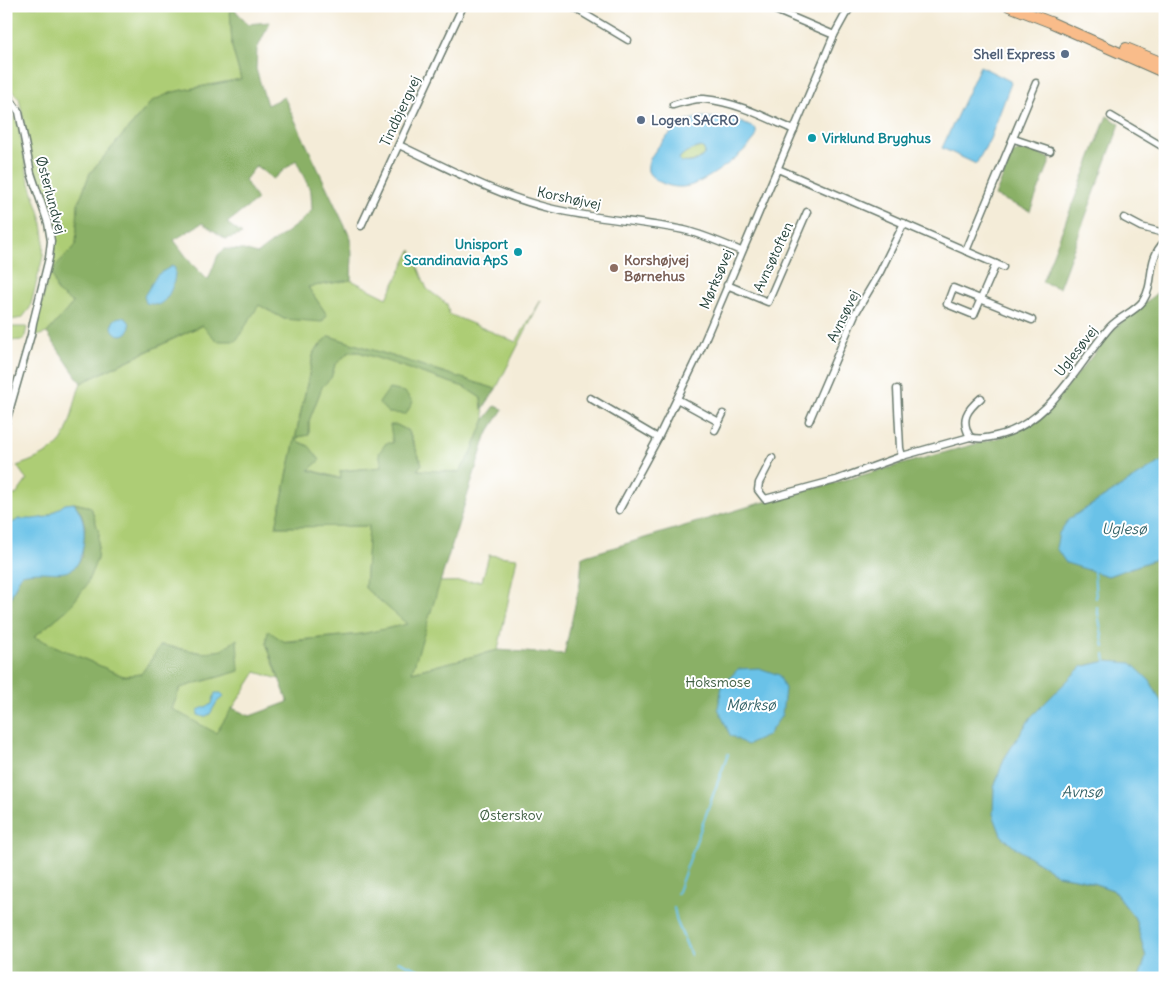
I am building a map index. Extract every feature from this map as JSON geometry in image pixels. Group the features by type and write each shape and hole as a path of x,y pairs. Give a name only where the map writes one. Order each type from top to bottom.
{"main road":[{"path":"1009,6 1165,73"},
{"path":"1025,6 1165,64"}],"street":[{"name":"Tindbjergvej","path":"361,226 462,6"},
{"path":"571,6 628,40"},
{"path":"766,6 834,35"},
{"name":"Mørksøvej","path":"619,510 658,438 701,349 834,35 852,6"},
{"path":"966,250 1036,83"},
{"name":"Østerlundvej","path":"6,93 19,112 31,173 48,222 51,241 49,258 31,335 6,422"},
{"path":"673,105 704,99 730,104 752,111 794,130"},
{"path":"1111,116 1165,148"},
{"path":"1014,139 1050,152"},
{"name":"Korshøjvej","path":"399,145 499,192 526,202 568,212 684,230 741,251"},
{"path":"778,169 1003,267"},
{"name":"Avnsøtoften","path":"727,285 768,302 807,212"},
{"path":"1124,218 1141,227 1160,232 1165,228"},
{"name":"Avnsøvej","path":"809,421 856,314 904,223"},
{"name":"Uglesøvej","path":"772,458 759,483 758,490 765,499 836,480 902,456 970,437 978,440 1017,429 1042,411 1060,392 1111,326 1141,303 1147,294 1153,257 1157,249 1165,241"},
{"path":"996,264 981,299 974,315 947,304 953,288 981,299 1032,320"},
{"path":"897,389 902,456"},
{"path":"590,398 658,438"},
{"path":"970,437 965,428 966,415 972,405 982,398"},
{"path":"677,399 719,422"},
{"path":"715,430 723,414"}],"green space":[{"path":"6,6 230,6 232,47 241,79 173,92 152,101 90,173 78,204 76,245 51,270 73,303 47,333 33,337 54,254 55,237 52,216 40,189 31,159 19,98 6,83"},
{"path":"230,6 247,24 270,22 257,49 256,69 267,105 284,97 351,239 351,280 308,287 327,315 322,322 284,319 259,305 236,341 217,341 202,325 81,383 47,333 73,303 57,292 51,270 76,245 78,204 90,173 152,101 173,92 241,79 232,47","holes":["296,160 311,192 312,210 299,223 257,254 244,250 225,249 218,255 208,280 191,263 174,240 202,223 226,239 242,234 227,223 257,200 245,180 256,166 273,179"]},
{"path":"6,108 18,124 28,177 41,217 44,237 43,256 30,308 22,318 6,321"},
{"path":"1107,116 1120,124 1059,288 1042,282"},
{"path":"701,147 705,153 698,160 681,162 679,159 686,153"},
{"path":"1021,149 1028,149 1051,159 1030,211 995,196 1012,154"},
{"path":"411,250 427,289 447,304 449,314 516,342 541,300 496,389 329,336 314,351 276,527 369,526 365,588 408,624 362,634 266,643 279,679 256,672 216,734 172,709 180,688 239,671 223,650 203,653 162,645 141,674 123,676 34,637 69,608 97,559 99,533 91,507 74,503 55,511 47,517 33,520 19,519 6,528 6,494 16,495 27,480 17,466 47,453 62,440 81,383 203,325 217,341 259,305 284,319 327,315 308,287 351,280 387,298"},
{"name":"Østerskov","path":"1165,286 1165,459 1069,519 1108,576 1165,556 1165,713 1162,703 1106,661 1081,667 1031,717 1004,759 994,788 994,814 1001,835 1013,846 1058,875 1081,879 1113,890 1135,918 1146,957 1139,978 6,978 6,605 22,573 74,568 82,557 85,526 81,513 74,503 91,507 99,533 97,559 86,586 69,608 34,637 123,676 141,674 161,645 203,653 222,650 237,639 239,671 180,688 172,709 216,733 232,708 250,716 288,702 266,643 268,631 285,642 362,634 407,624 365,588 369,526 276,527 314,352 329,336 496,389 482,410 481,398 464,387 359,352 349,352 335,365 331,378 322,387 309,421 309,435 298,437 297,441 309,446 320,460 309,470 341,479 340,471 382,467 379,453 386,443 393,443 390,425 397,425 408,431 422,464 417,470 459,472 470,456 485,419 495,406 503,409 486,436 412,672 498,650 564,655 580,583 582,557 757,504 1001,437 1049,409 1115,328"},
{"path":"6,327 27,327 24,340 6,341"},
{"path":"349,352 359,352 464,387 481,398 485,419 470,456 459,472 417,470 422,464 409,431 397,425 393,443 382,467 340,471 342,479 308,469 319,460 297,441 298,437 309,435 309,421 322,387 331,378 335,365"},
{"path":"389,389 405,392 413,402 406,414 388,413 379,403"},
{"path":"489,555 517,558 498,650 411,672 439,582 482,581"}],"water":[{"path":"980,66 1011,83 990,139 976,164 942,148"},
{"path":"702,117 734,119 756,129 756,137 727,165 692,185 675,187 655,179 648,171 648,165 662,142 682,124","holes":["701,147 705,153 703,156 694,161 684,163 679,159 683,154 692,150"]},
{"path":"172,266 175,268 174,278 166,299 158,305 146,303 144,296 157,275"},
{"path":"121,317 127,320 130,326 127,332 121,335 115,332 112,326 115,320"},
{"name":"Uglesø","path":"1165,459 1165,556 1108,576 1066,563 1056,548 1059,533 1069,519"},
{"path":"74,503 83,520 84,529 81,555 77,564 71,570 64,572 22,574 6,605 7,526 19,519 47,517 65,504"},
{"name":"Avnsø","path":"1106,661 1131,663 1150,681 1162,703 1165,713 1165,978 1139,978 1146,957 1135,918 1113,890 1081,879 1058,875 1013,846 1001,835 993,814 994,788 1004,759 1031,717 1081,667"},
{"name":"Mørksø","path":"759,668 779,675 785,689 782,715 767,736 747,745 730,735 718,708 722,686 738,669"},
{"path":"215,693 221,693 224,696 217,702 210,714 204,717 198,715 198,710 212,704"}],"waterway":[{"path":"1094,571 1096,598"},
{"path":"1097,607 1104,647"},
{"path":"1105,655 1106,661"},
{"path":"677,894 728,754"},
{"path":"674,908 677,922 691,955"},
{"path":"398,961 438,978"}],"place":[{"name":"Shell Express","path":"1065,54"},
{"name":"Logen SACRO","path":"641,120"},
{"name":"Virklund Bryghus","path":"812,138"},
{"name":"Unisport Scandinavia ApS","path":"518,252"},
{"name":"Korshøjvej Børnehus","path":"614,268"}],"park label":[{"name":"Hoksmose","path":"718,682"}]}
